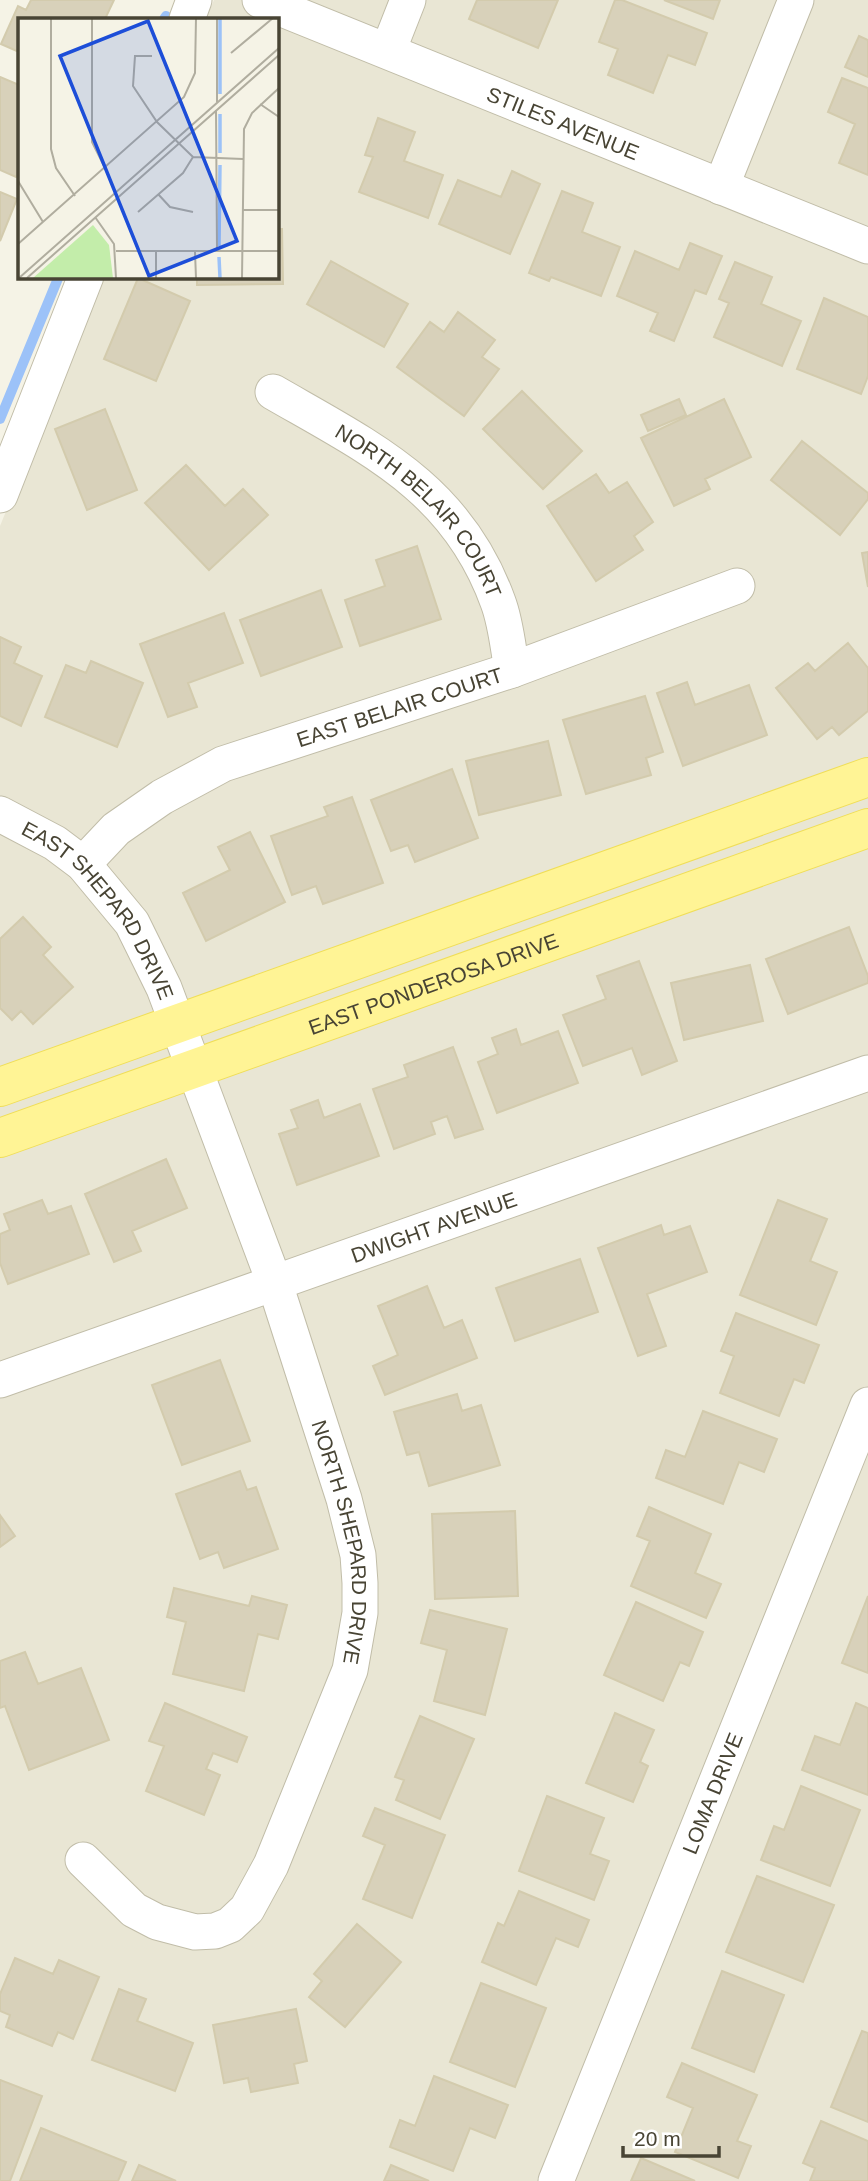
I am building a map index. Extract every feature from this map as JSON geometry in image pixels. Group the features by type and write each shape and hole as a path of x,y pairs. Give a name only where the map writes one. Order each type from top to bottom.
{"main road":[{"path":"0,1087 868,777"},
{"name":"EAST PONDEROSA DRIVE","path":"0,1138 868,828"}],"street":[{"path":"187,18 194,0"},
{"name":"STILES AVENUE","path":"260,0 868,246"},
{"path":"388,51 408,0"},
{"path":"721,187 796,0"},
{"path":"0,495 85,278"},
{"name":"NORTH BELAIR COURT","path":"272,392 383,456 416,482 453,521 471,547 499,604 512,670"},
{"name":"EAST BELAIR COURT","path":"83,864 116,829 162,797 223,764 512,670 737,586"},
{"name":"EAST SHEPARD DRIVE","path":"0,814 55,843 83,864 132,923 178,1024"},
{"name":"NORTH SHEPARD DRIVE","path":"83,1860 134,1910 157,1922 195,1932 215,1931 230,1924 252,1902 271,1865 350,1670 360,1612 358,1555 344,1499 275,1284 178,1024"},
{"name":"DWIGHT AVENUE","path":"0,1380 868,1074"},
{"name":"LOMA DRIVE","path":"555,2181 868,1405"}],"shaded area":[{"path":"214,0 868,0 868,2181 0,2181 0,526 102,278 278,278 278,18 206,18"}],"building":[{"path":"31,0 114,0 105,18 18,18 18,52 1,44 18,6 26,10"},
{"path":"477,0 558,0 538,48 469,19"},
{"path":"615,0 622,0 707,33 695,65 668,55 653,93 608,75 618,49 599,42"},
{"path":"664,0 720,0 713,19"},
{"path":"859,36 868,40 868,77 845,67"},
{"path":"0,77 18,85 18,172 16,177 0,170"},
{"path":"842,78 868,88 868,175 839,163 855,124 828,112"},
{"path":"378,118 415,132 404,161 443,175 428,218 359,192 373,157 365,155"},
{"path":"512,171 540,184 510,254 439,224 458,180 501,197"},
{"path":"562,191 593,203 582,232 620,247 601,296 551,277 549,281 529,273"},
{"path":"0,192 17,199 0,241"},
{"path":"278,229 282,229 283,284 197,285 197,278 278,278"},
{"path":"690,243 722,256 706,294 695,290 674,341 650,331 658,313 617,296 635,251 679,270"},
{"path":"331,261 408,304 384,347 307,304"},
{"path":"735,262 772,277 761,304 801,321 782,366 714,337 729,303 719,299"},
{"path":"138,278 190,301 156,381 104,359"},
{"path":"824,298 868,317 868,376 861,394 797,369"},
{"path":"458,312 495,340 482,357 499,369 464,416 397,367 430,322 444,332"},
{"path":"522,391 582,451 543,489 483,429"},
{"path":"679,399 686,415 648,431 641,415"},
{"path":"724,399 751,457 705,479 710,489 674,506 641,438"},
{"path":"105,409 137,490 87,510 55,429"},
{"path":"802,441 868,493 868,499 840,535 771,480"},
{"path":"186,465 225,506 243,489 268,515 209,570 145,503"},
{"path":"596,474 609,493 627,482 653,522 634,536 643,550 596,581 547,506"},
{"path":"417,546 441,619 360,646 345,600 385,586 376,560"},
{"path":"868,552 868,587 862,553"},
{"path":"321,590 342,647 261,676 240,620"},
{"path":"224,613 243,663 188,683 197,707 168,717 140,644"},
{"path":"0,637 21,647 14,663 42,676 21,726 0,716"},
{"path":"848,643 868,668 868,711 839,735 832,727 817,739 776,688 808,663 815,671"},
{"path":"91,661 143,683 117,747 45,717 66,665 86,673"},
{"path":"687,682 695,705 749,685 767,735 683,766 657,693"},
{"path":"645,696 663,752 646,758 651,775 586,794 563,720"},
{"path":"548,741 561,795 479,815 466,761"},
{"path":"452,769 478,838 415,862 408,845 391,851 371,800"},
{"path":"352,797 383,883 323,904 316,886 292,895 271,836 328,816 324,807"},
{"path":"250,832 285,902 206,941 183,893 230,870 218,847"},
{"path":"23,917 51,947 43,955 73,987 33,1024 21,1011 12,1020 0,1008 0,939"},
{"path":"849,927 868,976 868,983 788,1014 766,959"},
{"path":"639,961 677,1061 642,1075 632,1048 583,1066 563,1015 606,999 597,976"},
{"path":"750,965 763,1021 684,1040 671,983"},
{"path":"516,1029 521,1045 558,1031 578,1083 497,1113 478,1062 498,1054 492,1038"},
{"path":"453,1047 483,1129 455,1138 447,1116 431,1122 435,1134 394,1149 373,1089 408,1077 404,1065"},
{"path":"318,1100 324,1118 360,1104 379,1156 297,1185 279,1134 298,1128 291,1110"},
{"path":"166,1159 187,1208 132,1231 141,1251 114,1262 85,1194"},
{"path":"42,1200 48,1214 71,1206 89,1254 8,1284 0,1263 0,1234 10,1230 4,1214"},
{"path":"778,1200 827,1219 810,1261 837,1272 816,1325 740,1295"},
{"path":"661,1225 664,1235 690,1226 707,1272 647,1294 666,1346 638,1356 598,1248"},
{"path":"580,1259 598,1312 515,1341 496,1288"},
{"path":"427,1286 444,1328 462,1320 477,1358 385,1395 373,1366 398,1355 378,1306"},
{"path":"736,1313 819,1345 804,1383 794,1379 779,1416 720,1393 734,1356 721,1351"},
{"path":"220,1360 250,1441 182,1465 152,1385"},
{"path":"457,1394 462,1411 481,1405 500,1465 429,1486 419,1452 407,1455 394,1412"},
{"path":"703,1411 777,1439 764,1472 739,1462 723,1504 656,1478 666,1450 685,1457"},
{"path":"240,1471 247,1490 256,1487 278,1549 224,1568 218,1552 200,1559 176,1494"},
{"path":"649,1507 711,1534 695,1573 721,1584 706,1618 631,1586 650,1541 637,1536"},
{"path":"515,1511 518,1596 435,1599 432,1514"},
{"path":"0,1515 15,1536 0,1547"},
{"path":"174,1588 249,1606 252,1596 287,1605 278,1639 258,1634 244,1691 173,1674 186,1622 167,1617"},
{"path":"868,1596 868,1673 842,1663"},
{"path":"636,1602 703,1632 689,1666 680,1662 663,1701 604,1675"},
{"path":"430,1610 507,1629 485,1715 434,1701 447,1650 421,1643"},
{"path":"25,1652 38,1684 81,1668 109,1740 29,1770 5,1706 0,1708 0,1661"},
{"path":"165,1703 247,1737 237,1762 213,1753 206,1769 220,1775 204,1815 146,1791 164,1746 149,1741"},
{"path":"856,1703 868,1708 868,1795 802,1770 815,1736 840,1745"},
{"path":"615,1713 654,1730 640,1762 648,1766 633,1802 586,1783"},
{"path":"420,1716 474,1739 440,1819 396,1800 404,1780 395,1777"},
{"path":"801,1786 860,1810 830,1886 761,1860 774,1826 784,1830"},
{"path":"547,1796 604,1818 590,1854 609,1861 594,1900 519,1871"},
{"path":"375,1808 445,1835 412,1918 363,1899 385,1845 363,1836"},
{"path":"757,1876 834,1905 803,1982 726,1952"},
{"path":"519,1891 589,1920 578,1947 556,1938 536,1985 482,1962 498,1923 504,1926"},
{"path":"357,1924 401,1962 345,2027 309,1997 322,1981 314,1974"},
{"path":"15,1958 53,1974 59,1960 99,1977 73,2039 58,2032 52,2046 6,2027 10,2015 0,2011 0,1994"},
{"path":"722,1971 784,1995 754,2072 692,2048"},
{"path":"481,1983 546,2008 515,2087 450,2062"},
{"path":"119,1989 146,1999 137,2021 193,2043 175,2091 92,2060"},
{"path":"296,2009 307,2061 294,2064 298,2083 251,2092 248,2078 224,2083 213,2025"},
{"path":"862,2031 868,2033 868,2122 831,2107"},
{"path":"682,2063 757,2095 737,2141 751,2146 738,2178 675,2152 693,2108 667,2097"},
{"path":"434,2076 508,2105 495,2138 470,2128 453,2171 390,2147 400,2120 415,2126"},
{"path":"0,2080 42,2096 10,2181 0,2181"},
{"path":"821,2121 868,2141 868,2181 810,2181 815,2168 803,2163"},
{"path":"41,2128 126,2162 118,2181 20,2181"},
{"path":"641,2158 695,2181 631,2181"},
{"path":"139,2165 176,2181 132,2181"},
{"path":"391,2165 429,2181 384,2181"}],"waterway":[{"path":"0,419 58,278"}]}
